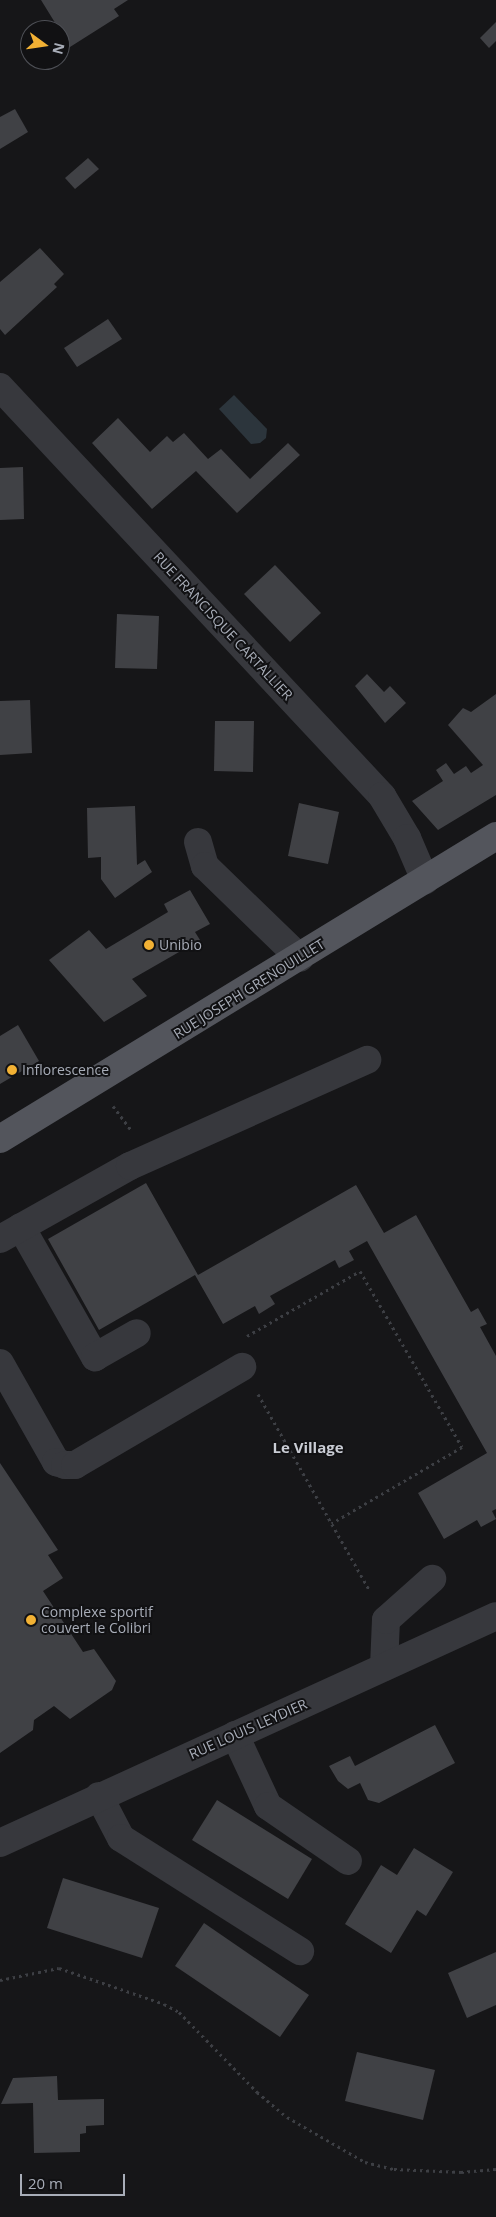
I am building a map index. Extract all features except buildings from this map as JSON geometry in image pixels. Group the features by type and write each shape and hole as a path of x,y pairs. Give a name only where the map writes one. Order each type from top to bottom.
{"main road":[{"name":"RUE JOSEPH GRENOUILLET","path":"0,1140 96,1084 496,836"}],"street":[{"name":"RUE FRANCISQUE CARTALLIER","path":"0,387 382,796 407,838 425,880"},
{"path":"198,842 205,866 300,958"},
{"path":"137,1334 95,1357 11,1233 151,1157 367,1060"},
{"path":"0,1362 56,1462 65,1465 75,1465 242,1366"},
{"path":"384,1667 386,1620 432,1579"},
{"name":"RUE LOUIS LEYDIER","path":"0,1843 99,1796 496,1616"},
{"path":"235,1735 268,1806 348,1861"},
{"path":"99,1796 121,1838 300,1951"}],"path":[{"path":"96,1084 151,1157"},
{"path":"332,1523 462,1447 360,1272 232,1344 242,1366 386,1620"},
{"path":"0,1980 59,1968 164,2004 179,2012 256,2092 287,2117 365,2162 394,2169 461,2172 496,2169"}],"shaded area":[{"path":"234,395 267,429 266,438 260,443 251,444 219,409"}],"place":[{"name":"Unibio","path":"149,945"},
{"name":"Inflorescence","path":"12,1070"},
{"name":"Complexe sportif couvert le Colibri","path":"31,1620"}],"district":[{"name":"Le Village","path":"308,1448"}]}
